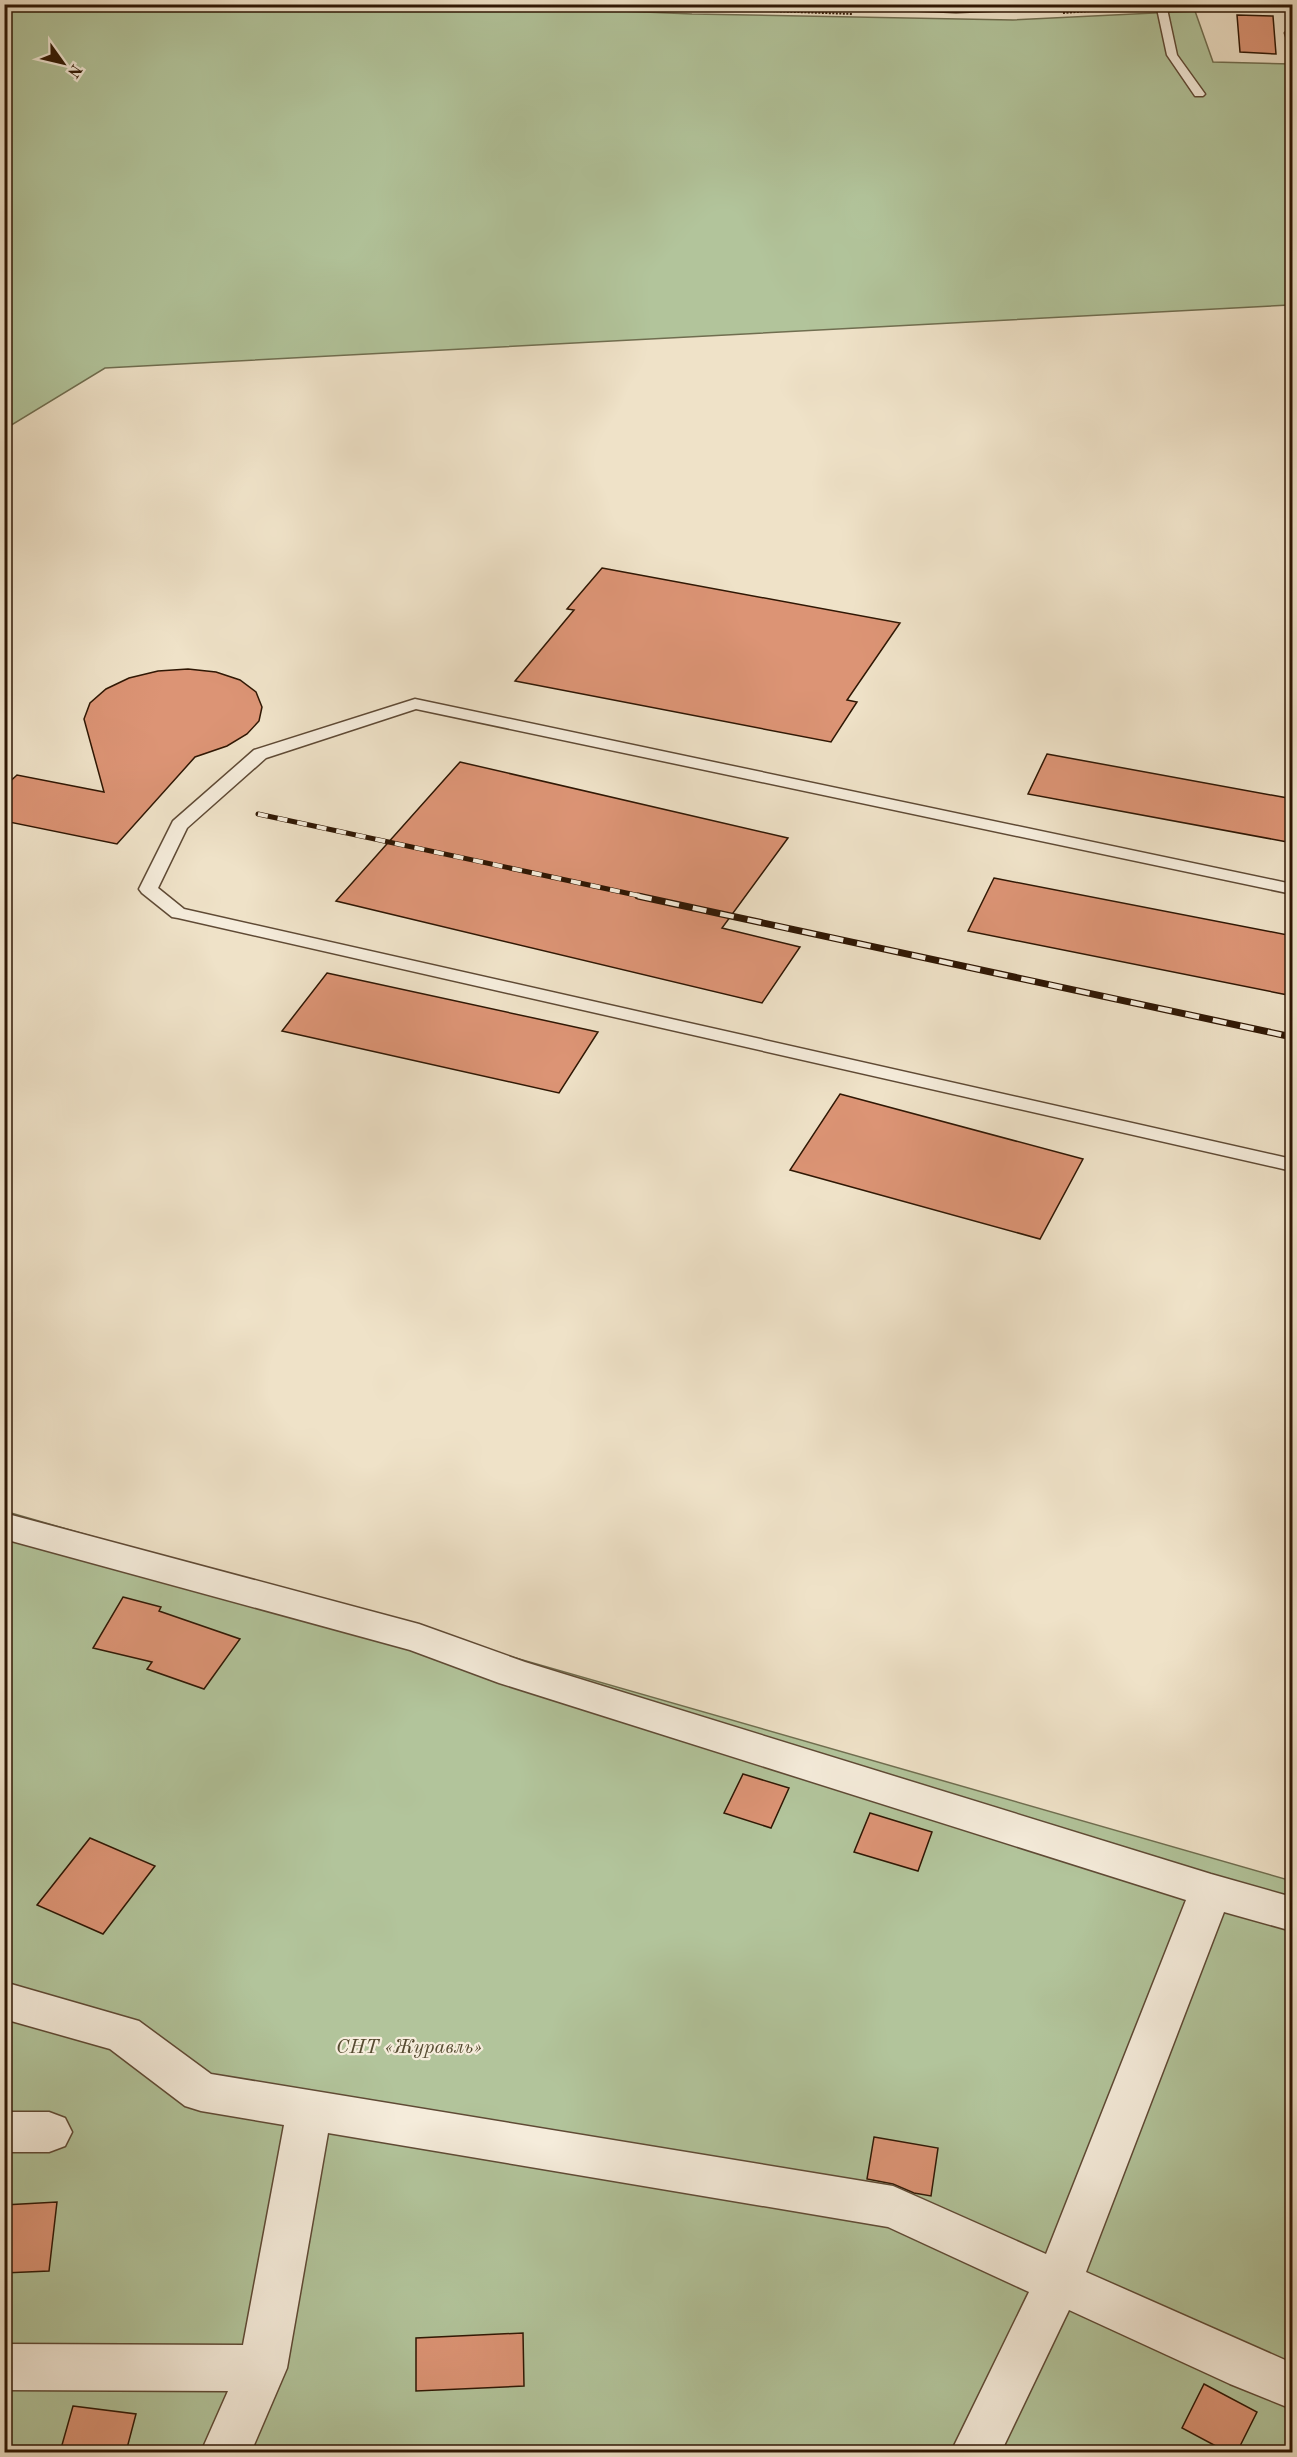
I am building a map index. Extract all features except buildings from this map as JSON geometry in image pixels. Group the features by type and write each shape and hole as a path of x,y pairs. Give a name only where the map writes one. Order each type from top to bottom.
{"street":[{"path":"878,4 956,7 1036,4"},
{"path":"4,1526 419,1638 513,1673 1211,1891 1293,1914"},
{"path":"976,2452 1058,2283 1211,1891"},
{"path":"4,2000 123,2034 201,2092 309,2112 893,2207 1247,2368 1293,2386"},
{"path":"226,2452 263,2368 309,2112"},
{"path":"4,2132 49,2132"},
{"path":"4,2367 263,2368"}],"lane":[{"path":"1161,4 1172,55 1199,94"},
{"path":"1293,30 1290,33 1293,40"},
{"path":"1293,889 415,704 260,754 179,825 148,889 178,913 1293,1165"}],"green space":[{"path":"454,4 692,14 1013,20 1195,11 1213,62 1291,64 1289,305 105,368 5,429 5,5"},
{"name":"СНТ «Журавль»","path":"4,1511 1292,1881 1292,2452 5,2452"}],"railway":[{"path":"258,814 645,897"},
{"path":"638,896 1292,1037"}]}
